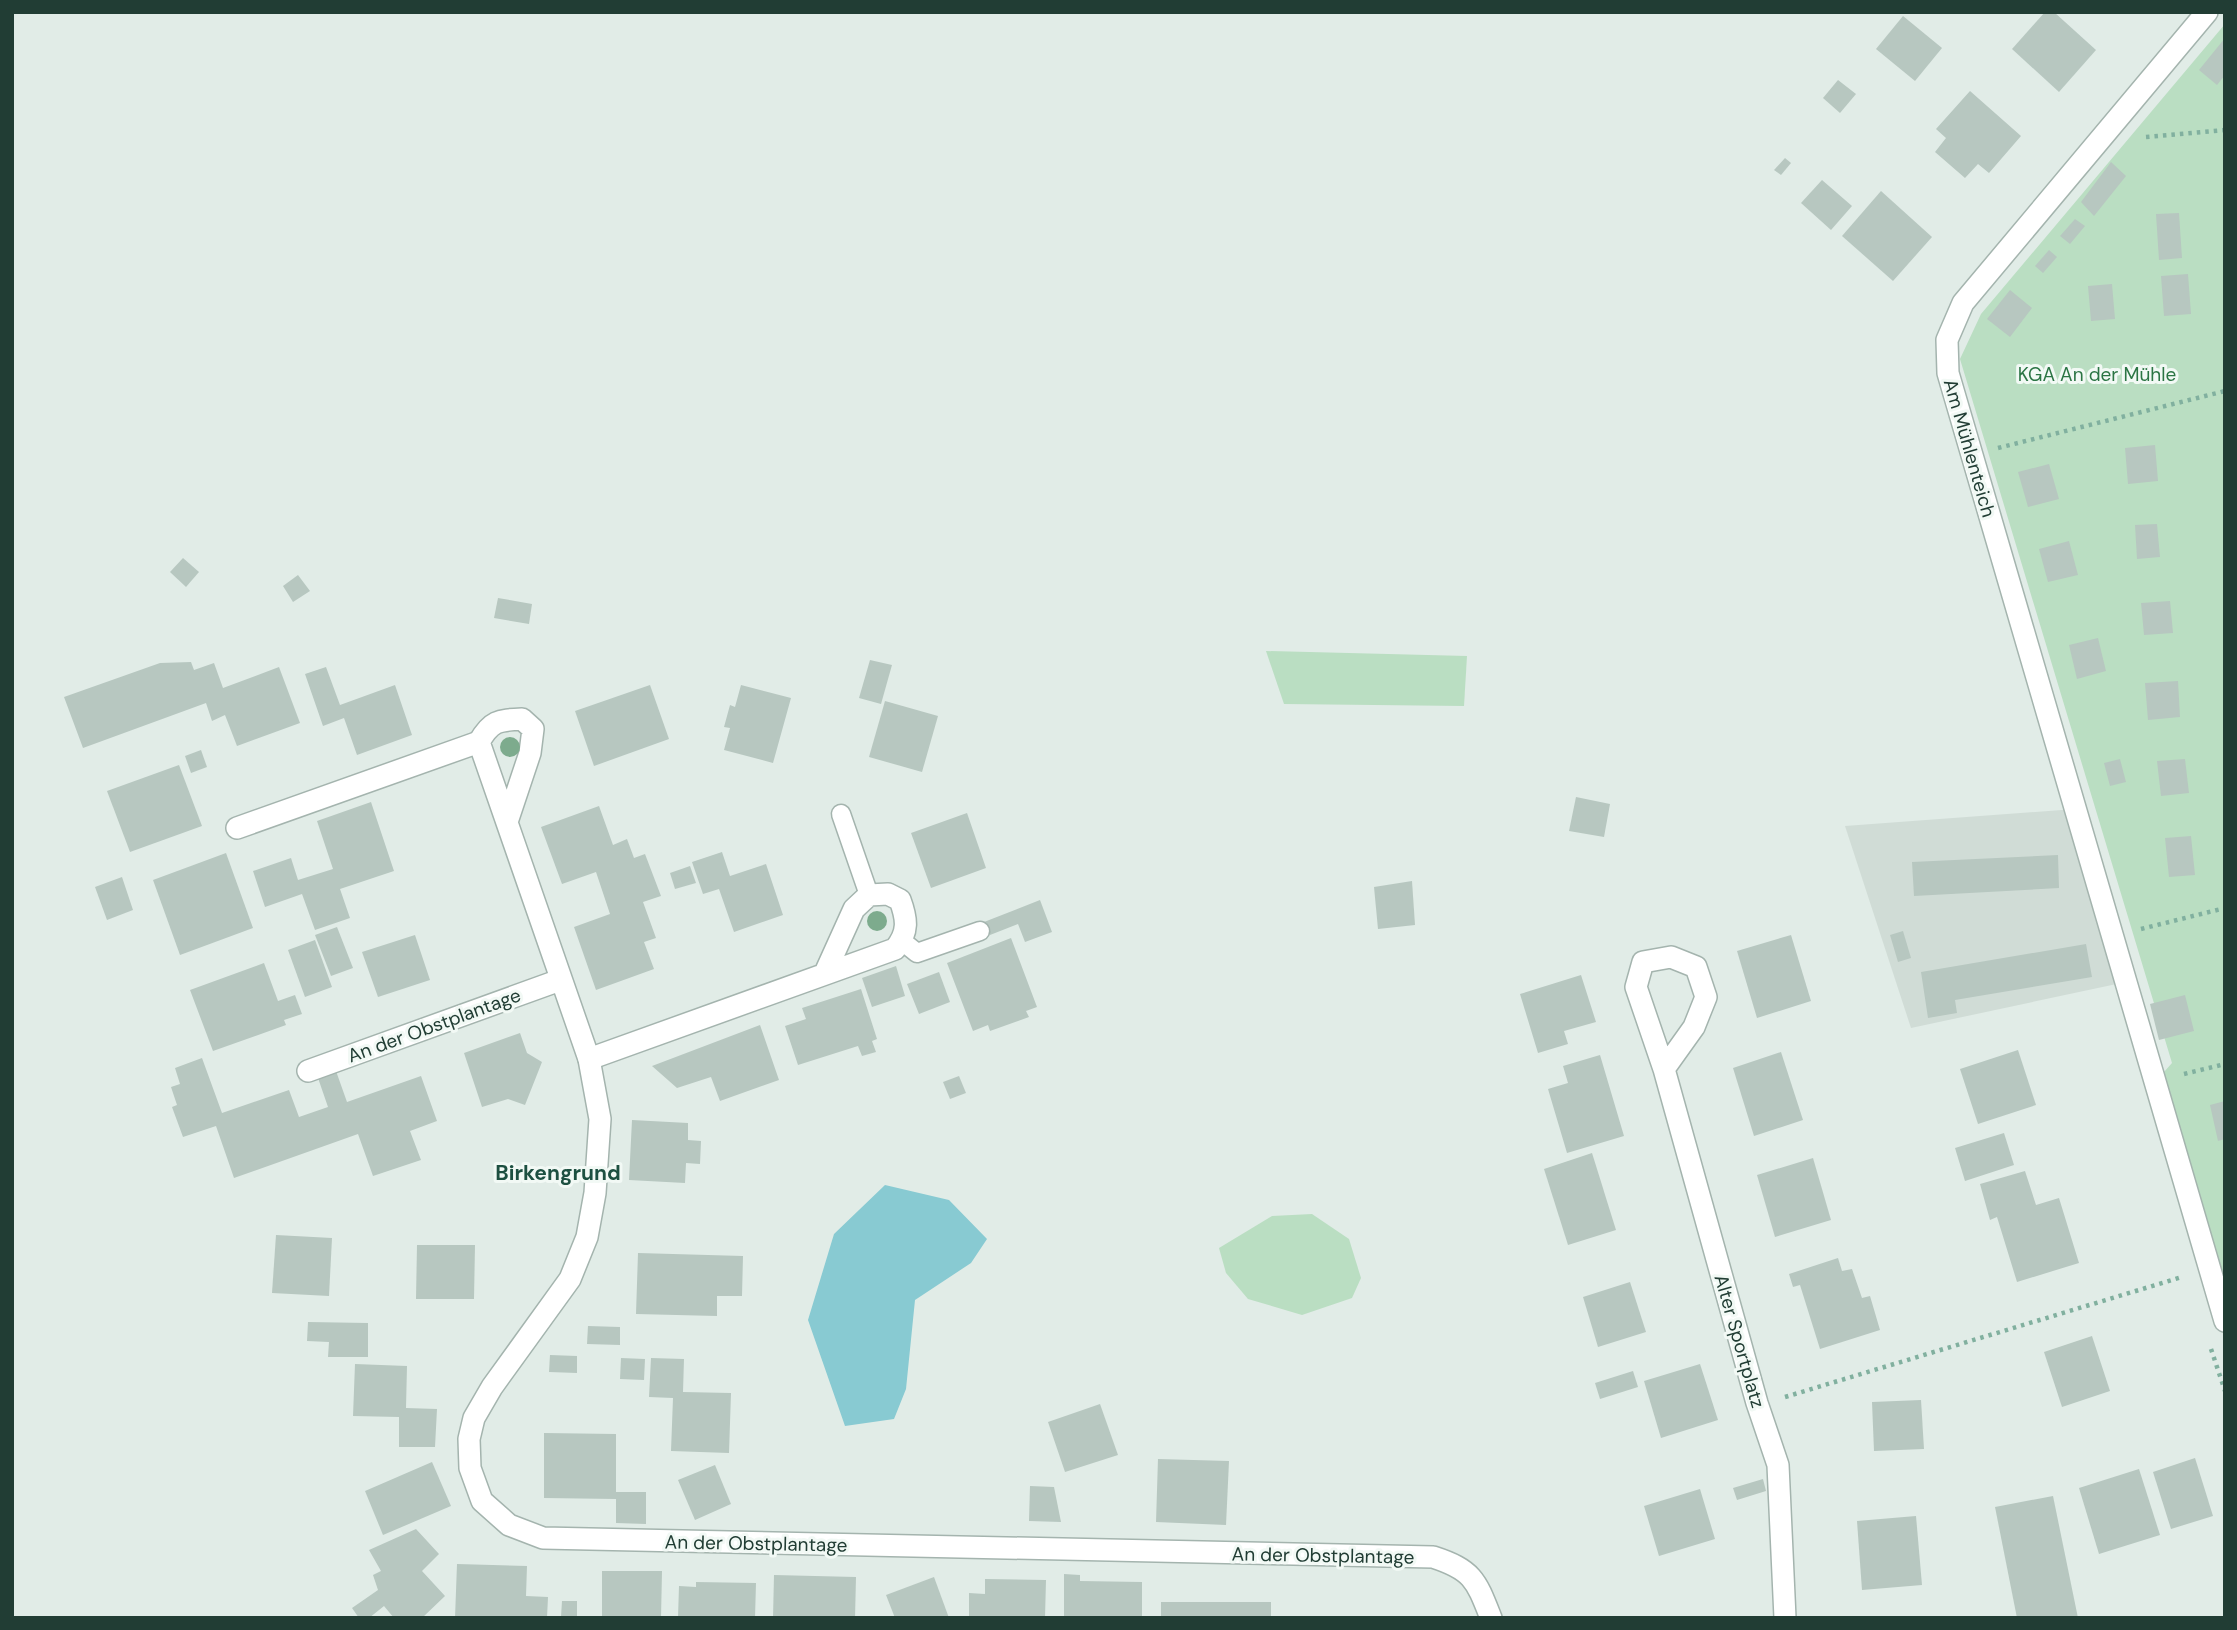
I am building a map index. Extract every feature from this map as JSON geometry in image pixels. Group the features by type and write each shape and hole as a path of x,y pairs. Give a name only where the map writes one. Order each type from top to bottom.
{"street":[{"name":"Am Mühlenteich","path":"2156,1081 1970,455 1948,373 1947,340 1963,303 2207,12"},
{"path":"237,828 479,742 488,726 504,720 522,719 533,729 530,753 507,822"},
{"name":"An der Obstplantage","path":"479,742 559,979 589,1059 600,1119 595,1193 587,1237 570,1279 492,1387 474,1418 469,1439 470,1468 482,1501 509,1525 543,1538 1433,1557 1460,1566 1479,1588 1491,1618"},
{"path":"589,1059 895,949 902,941 908,920 900,900 888,894 869,895 854,909 825,973"},
{"name":"Alter Sportplatz","path":"1664,1069 1694,1027 1706,997 1696,967 1671,957 1643,962 1636,987 1664,1069 1757,1403 1778,1465 1785,1618"},
{"name":"An der Obstplantage","path":"308,1071 559,979"},
{"path":"2156,1081 2225,1321"}],"lane":[{"path":"841,814 869,895"},
{"path":"902,941 917,953 980,931"}],"path":[{"path":"2146,137 2225,130"},
{"path":"1970,455 2225,391"},
{"path":"2133,930 2225,908"},
{"path":"2156,1081 2225,1064"},
{"path":"1757,1403 1776,1400 2188,1275"}],"shaded area":[{"path":"2075,809 2126,982 1911,1028 1845,826"}],"green space":[{"name":"KGA An der Mühle","path":"2225,24 2225,1321 2156,1081 2172,1063 1960,359 1981,314"},
{"path":"1266,651 1467,656 1464,706 1284,704"},
{"path":"1312,1214 1349,1239 1361,1278 1352,1298 1302,1315 1248,1299 1226,1273 1219,1248 1272,1216"}],"water":[{"path":"885,1185 949,1200 987,1239 971,1263 915,1300 906,1389 894,1419 845,1426 808,1320 834,1234"}],"building":[{"path":"2045,12 2054,12 2096,50 2059,92 2012,49"},
{"path":"1903,16 1942,48 1915,81 1876,49"},
{"path":"2225,38 2225,75 2217,85 2199,70"},
{"path":"1838,80 1856,94 1840,113 1823,98"},
{"path":"1970,91 2021,136 1989,173 1978,164 1965,178 1935,152 1946,138 1936,129"},
{"path":"1785,158 1791,163 1781,175 1774,170"},
{"path":"2111,162 2126,176 2094,216 2081,202"},
{"path":"1822,180 1852,206 1831,230 1801,203"},
{"path":"1881,191 1932,237 1893,281 1842,236"},
{"path":"2179,213 2182,258 2159,260 2156,214"},
{"path":"2075,219 2085,226 2070,244 2060,236"},
{"path":"2049,250 2057,257 2043,273 2035,266"},
{"path":"2188,274 2191,314 2164,316 2161,276"},
{"path":"2112,284 2115,319 2091,321 2088,286"},
{"path":"2010,290 2032,308 2010,337 1987,319"},
{"path":"2155,445 2158,481 2128,484 2125,448"},
{"path":"2049,464 2059,499 2028,507 2018,472"},
{"path":"2157,524 2160,557 2137,559 2135,525"},
{"path":"2069,541 2078,575 2048,582 2039,549"},
{"path":"183,558 199,572 186,587 170,572"},
{"path":"298,575 310,591 293,602 283,586"},
{"path":"498,598 532,604 529,624 494,618"},
{"path":"2170,601 2173,633 2144,635 2141,603"},
{"path":"2098,638 2106,671 2077,679 2069,645"},
{"path":"870,660 892,665 881,704 859,698"},
{"path":"191,662 194,670 214,663 223,688 279,667 300,723 237,746 225,715 212,721 206,703 83,748 64,697 160,663"},
{"path":"326,667 340,705 395,685 412,735 357,755 344,718 323,726 305,674"},
{"path":"2178,681 2180,717 2148,720 2145,683"},
{"path":"650,685 669,739 594,766 575,711"},
{"path":"741,685 791,698 773,763 724,750 730,728 724,727 730,705 735,707"},
{"path":"885,701 938,716 922,772 869,757"},
{"path":"201,750 207,767 191,773 185,756"},
{"path":"2120,759 2126,782 2110,786 2104,763"},
{"path":"2185,759 2189,793 2161,796 2157,761"},
{"path":"179,765 202,826 130,852 107,791"},
{"path":"1576,797 1610,804 1604,837 1569,831"},
{"path":"371,802 394,871 340,889 350,918 315,930 302,894 265,907 253,871 291,858 298,880 333,869 317,821"},
{"path":"599,806 613,845 627,839 634,858 645,854 661,896 643,902 656,938 644,942 654,969 596,990 574,927 610,914 596,872 562,884 541,827"},
{"path":"967,813 986,868 931,888 911,833"},
{"path":"2191,836 2195,875 2169,877 2165,838"},
{"path":"722,852 730,876 766,864 783,915 734,932 719,889 703,894 692,862"},
{"path":"226,853 253,928 180,955 153,880"},
{"path":"2058,855 2059,888 1914,896 1912,862"},
{"path":"690,866 696,883 675,889 670,873"},
{"path":"122,877 133,910 107,920 95,887"},
{"path":"1412,881 1415,925 1378,929 1374,887"},
{"path":"1040,900 1052,932 1025,942 1018,924 990,935 984,922"},
{"path":"337,927 353,968 331,976 315,935"},
{"path":"1903,931 1911,958 1898,962 1890,935"},
{"path":"415,935 430,980 378,997 362,952"},
{"path":"1791,935 1811,1001 1757,1018 1737,951"},
{"path":"1011,938 1037,1007 1026,1011 1029,1017 990,1031 988,1025 973,1031 947,963"},
{"path":"315,940 332,987 305,997 288,950"},
{"path":"2086,944 2092,977 1955,1000 1957,1013 1928,1018 1921,972"},
{"path":"264,963 278,1001 295,995 302,1014 284,1020 286,1025 213,1051 190,990"},
{"path":"896,966 905,996 872,1007 862,978"},
{"path":"939,972 950,1002 919,1014 907,984"},
{"path":"1581,975 1596,1022 1564,1031 1568,1044 1538,1053 1520,994"},
{"path":"861,989 877,1039 872,1041 876,1052 862,1056 858,1046 798,1065 785,1026 806,1019 802,1008"},
{"path":"2185,995 2194,1031 2159,1040 2150,1004"},
{"path":"760,1025 779,1080 720,1101 711,1077 677,1088 652,1066"},
{"path":"520,1033 527,1053 542,1062 525,1105 508,1099 482,1107 464,1053"},
{"path":"2018,1050 2036,1105 1978,1124 1960,1069"},
{"path":"1781,1052 1803,1120 1754,1136 1733,1068"},
{"path":"1600,1055 1624,1136 1567,1153 1548,1089 1568,1083 1563,1066"},
{"path":"202,1058 222,1113 289,1090 299,1117 328,1107 318,1078 336,1071 347,1102 421,1076 437,1121 410,1131 421,1160 373,1176 358,1134 234,1178 216,1126 183,1137 172,1107 177,1105 171,1087 180,1084 175,1068"},
{"path":"959,1076 966,1093 950,1099 943,1082"},
{"path":"2225,1101 2225,1139 2218,1141 2210,1105"},
{"path":"632,1120 688,1123 688,1140 701,1141 700,1164 686,1163 685,1183 629,1180"},
{"path":"2004,1133 2014,1165 1965,1181 1955,1148"},
{"path":"1592,1153 1616,1230 1568,1245 1544,1169"},
{"path":"1813,1158 1831,1220 1775,1237 1757,1175"},
{"path":"2025,1171 2036,1205 2059,1198 2079,1263 2017,1282 1997,1217 1990,1220 1980,1184"},
{"path":"276,1235 332,1238 329,1296 272,1293"},
{"path":"417,1245 475,1245 474,1299 416,1299"},
{"path":"638,1253 743,1256 742,1296 717,1296 717,1316 636,1314"},
{"path":"1838,1258 1842,1271 1852,1269 1862,1298 1870,1296 1880,1330 1820,1349 1800,1285 1793,1287 1789,1274"},
{"path":"1630,1282 1646,1332 1598,1347 1583,1297"},
{"path":"308,1322 368,1323 368,1357 328,1357 329,1342 307,1341"},
{"path":"588,1326 620,1327 620,1345 587,1344"},
{"path":"2092,1336 2110,1391 2062,1407 2044,1352"},
{"path":"550,1355 577,1356 577,1373 549,1372"},
{"path":"621,1358 645,1359 644,1380 620,1379"},
{"path":"651,1358 684,1359 683,1392 731,1393 729,1453 671,1451 673,1398 649,1397"},
{"path":"355,1364 407,1366 406,1408 437,1409 435,1447 399,1447 399,1417 353,1416"},
{"path":"1700,1364 1718,1420 1661,1438 1644,1381"},
{"path":"1633,1371 1638,1387 1600,1399 1595,1383"},
{"path":"1921,1400 1924,1449 1874,1451 1872,1402"},
{"path":"1100,1404 1118,1455 1065,1472 1048,1422"},
{"path":"544,1433 616,1434 616,1492 646,1492 646,1524 616,1523 616,1499 544,1498"},
{"path":"2195,1458 2213,1516 2171,1529 2153,1472"},
{"path":"1158,1459 1229,1461 1226,1525 1156,1522"},
{"path":"432,1462 451,1506 383,1535 365,1491"},
{"path":"715,1465 731,1504 695,1520 678,1480"},
{"path":"2139,1469 2160,1535 2099,1554 2079,1488"},
{"path":"1763,1479 1766,1491 1737,1500 1733,1488"},
{"path":"1030,1486 1054,1487 1061,1522 1029,1521"},
{"path":"1700,1489 1715,1539 1659,1556 1644,1506"},
{"path":"2053,1496 2078,1618 2017,1618 1995,1507"},
{"path":"1916,1516 1922,1585 1862,1590 1857,1521"},
{"path":"416,1529 439,1554 422,1571 445,1596 422,1618 394,1618 384,1606 369,1618 359,1618 352,1608 378,1590 373,1575 381,1571 369,1550"},
{"path":"457,1564 527,1566 526,1596 548,1597 547,1618 455,1618"},
{"path":"602,1571 662,1571 661,1618 602,1618"},
{"path":"1064,1574 1080,1575 1080,1581 1142,1582 1142,1618 1064,1618"},
{"path":"774,1575 856,1577 855,1618 773,1618"},
{"path":"934,1577 949,1618 895,1618 886,1595"},
{"path":"985,1579 1046,1580 1045,1618 969,1618 969,1593 985,1594"},
{"path":"696,1582 756,1583 755,1618 678,1618 679,1586 696,1587"},
{"path":"562,1601 577,1601 577,1617 561,1617"},
{"path":"1161,1602 1271,1602 1271,1618 1161,1618"}],"district":[{"name":"Birkengrund","path":"558,1173"}]}
